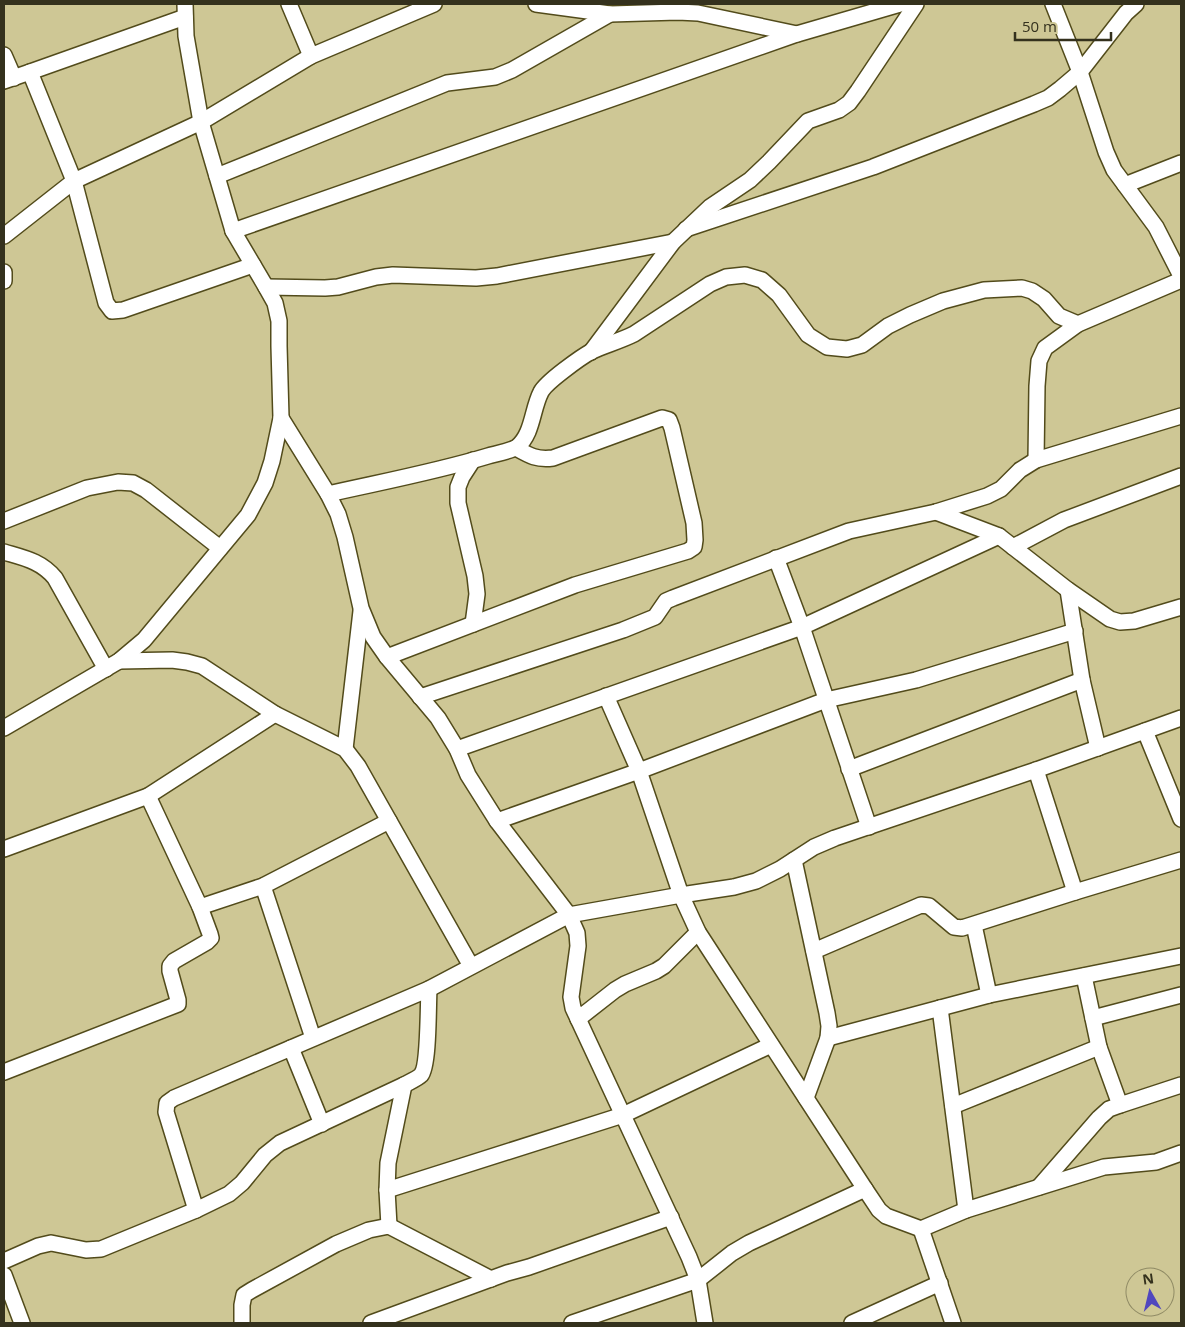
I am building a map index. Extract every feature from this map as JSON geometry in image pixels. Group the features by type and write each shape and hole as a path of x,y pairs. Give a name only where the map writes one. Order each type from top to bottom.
{"street":[{"path":"289,4 310,56"},
{"path":"4,236 74,181 202,122 310,56 434,4"},
{"path":"536,4 610,14 698,13 797,34"},
{"path":"233,231 797,34 900,4"},
{"path":"591,352 673,242 686,229 710,207 750,180 808,121 839,110 849,103 916,4"},
{"path":"1053,4 1080,72 1106,152 1114,170 1156,227 1181,276"},
{"path":"686,229 873,167 1048,98 1080,72 1126,13 1136,4"},
{"path":"4,55 9,79 185,10 186,36 202,122 233,231 275,303 279,321 281,418 272,461 265,483 248,515 144,640 112,665 4,728"},
{"path":"217,176 447,84 495,76 512,70 610,14"},
{"path":"30,72 74,181 106,303 112,311 122,310 253,265"},
{"path":"1125,185 1181,163"},
{"path":"266,287 338,287 376,277 394,275 476,278 497,276 673,242"},
{"path":"4,272 4,281"},
{"path":"328,494 516,448 524,439 530,426 542,390 556,376 591,352 634,334 710,284 726,278 745,275 762,280 779,296 808,335 827,346 847,349 862,345 888,326 910,314 943,301 984,290 1022,288 1032,291 1044,299 1059,316 1078,324"},
{"path":"1036,460 1037,386 1039,362 1045,348 1078,324 1181,280"},
{"path":"420,697 623,630 655,617 666,601 849,531 936,512 988,496 1001,488 1020,470 1036,460 1181,416"},
{"path":"281,418 328,494 338,514 361,608 373,637 387,658 438,718 457,749 468,775 497,821 569,915 577,933 578,946 571,997 573,1008 689,1257 698,1280 705,1323"},
{"path":"387,658 575,585 688,551 694,547 694,524 669,420 662,418 553,458 542,459 530,456 516,448"},
{"path":"472,624 477,594 458,503 458,487 473,460"},
{"path":"1013,547 1064,520 1181,476"},
{"path":"4,521 87,488 118,482 133,483 146,490 220,548"},
{"path":"936,512 999,536 1110,620 1120,622 1134,621 1181,607"},
{"path":"457,749 802,627 999,536"},
{"path":"4,552 35,562 49,570 112,665"},
{"path":"776,558 802,627 868,827"},
{"path":"1068,590 1082,680 1098,748"},
{"path":"345,749 361,608"},
{"path":"497,821 638,772 826,700 916,680 1075,631"},
{"path":"112,665 172,660 202,666 275,714 345,749 358,766 471,966"},
{"path":"849,769 1082,680"},
{"path":"606,696 638,772 681,895 698,932 865,1189 879,1210 886,1216 921,1229 966,1210 1104,1167 1156,1162 1181,1153"},
{"path":"4,849 148,796 275,714"},
{"path":"196,1210 166,1112 166,1103 174,1098 429,989 569,915 734,887 756,881 780,869 814,847 834,838 1036,770 1181,718"},
{"path":"1145,731 1181,819"},
{"path":"1036,770 1075,892"},
{"path":"4,1072 178,1004 170,966 211,938 200,908 148,796"},
{"path":"200,908 263,886 389,821"},
{"path":"794,860 828,1013 829,1026 828,1038 806,1098"},
{"path":"814,951 921,905 929,906 954,927 962,928 1181,860"},
{"path":"263,886 313,1038"},
{"path":"974,925 989,995"},
{"path":"578,1019 615,990 664,966 698,932"},
{"path":"828,1038 989,995 1181,956"},
{"path":"1084,976 1099,1046 1120,1105"},
{"path":"4,1261 38,1246 51,1243 86,1250 101,1249 196,1210 229,1194 242,1183 265,1155 280,1144 404,1085 421,1075 424,1067 429,989"},
{"path":"1093,1018 1181,995"},
{"path":"940,1008 966,1210"},
{"path":"387,1190 623,1115 771,1045"},
{"path":"953,1106 1099,1046"},
{"path":"291,1048 322,1124"},
{"path":"389,1226 388,1163 404,1085"},
{"path":"1039,1187 1109,1109 1181,1085"},
{"path":"572,1323 698,1280 732,1253 749,1243 865,1189"},
{"path":"372,1323 491,1279 671,1217"},
{"path":"242,1323 244,1296 252,1290 336,1244 370,1230 389,1226 491,1279"},
{"path":"921,1229 953,1323"},
{"path":"4,1275 22,1323"},
{"path":"852,1323 940,1283"}]}
